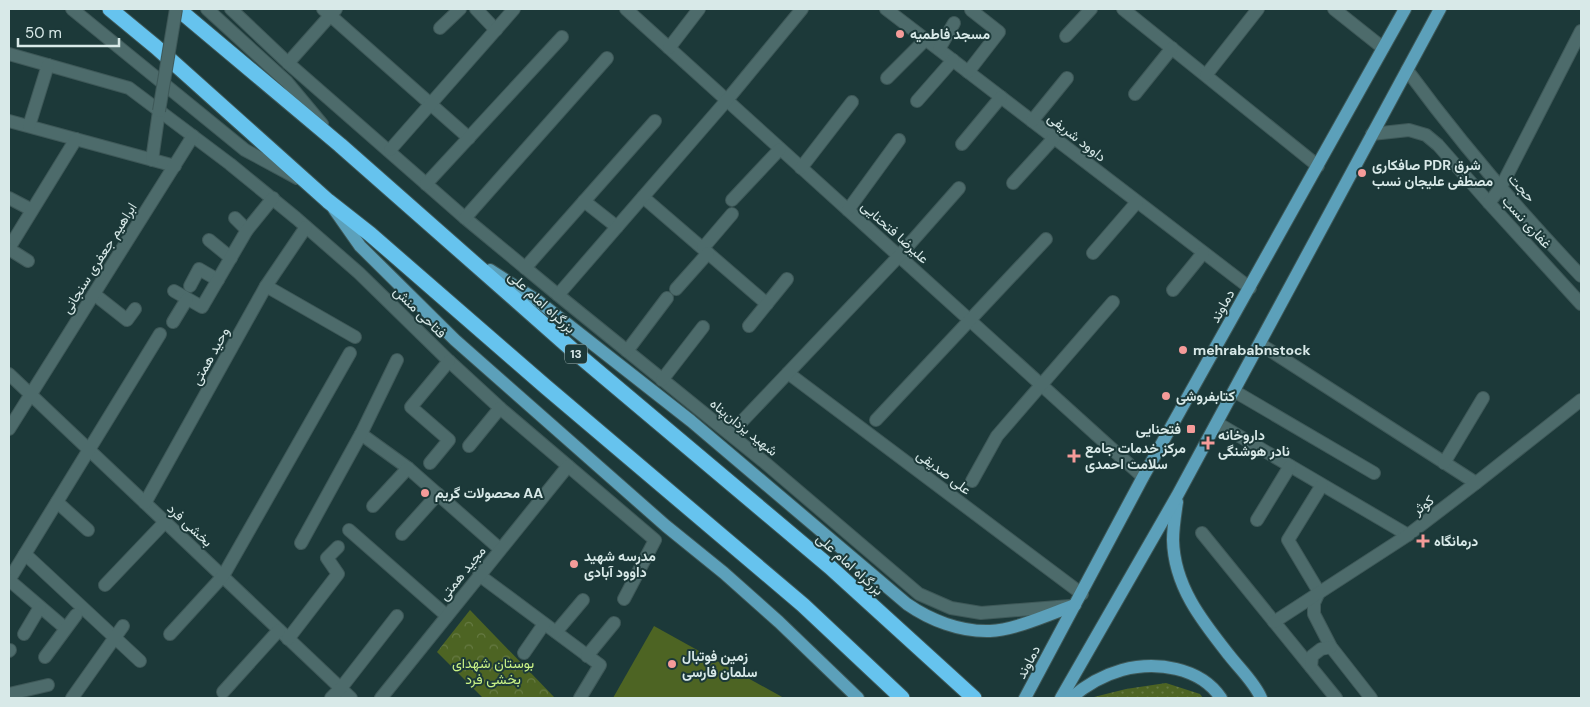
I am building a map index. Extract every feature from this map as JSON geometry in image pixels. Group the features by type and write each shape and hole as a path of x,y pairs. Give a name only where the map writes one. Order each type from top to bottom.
{"highway":[{"path":"110,9 156,47 328,201 370,234 803,605 902,698"},
{"name":"بزرگراه امام علی","path":"177,9 340,145 576,353 830,567 974,698"}],"main road":[{"name":"دماوند","path":"1025,698 1143,477 1405,9"},
{"path":"1061,698 1177,496 1440,9"},
{"path":"328,201 360,246 455,340 666,526 724,573 779,622 858,698"},
{"path":"462,252 538,301 691,420 906,604 922,614 938,622 990,631 1014,626 1075,606"},
{"path":"1177,496 1173,540 1178,572 1188,597 1202,621 1261,698"},
{"path":"1071,698 1095,681 1122,670 1154,666 1182,670 1205,681 1221,698"}],"street":[{"path":"72,9 245,150 310,185"},
{"path":"152,160 177,9"},
{"path":"207,9 287,82 340,145"},
{"name":"شهید یزدان‌پناه","path":"231,9 288,63 390,150 465,218 730,434 919,594 951,608 981,613 1075,606"},
{"path":"440,28 460,9"},
{"path":"476,9 496,30"},
{"path":"390,150 514,9"},
{"name":"علیرضا فتحنایی","path":"626,9 1143,477"},
{"path":"669,48 699,9"},
{"path":"558,295 727,100 802,9"},
{"name":"داوود شریفی","path":"886,9 1250,288"},
{"path":"1066,36 1091,9"},
{"path":"1123,9 1138,13 1172,48 1318,166"},
{"path":"1206,75 1258,9"},
{"path":"1334,9 1383,48"},
{"path":"968,72 999,32 971,10"},
{"path":"288,63 330,11 469,138"},
{"path":"939,49 954,24"},
{"path":"1489,203 1501,187 1581,31"},
{"path":"426,184 562,37"},
{"path":"887,78 926,39"},
{"path":"1135,94 1172,48"},
{"path":"9,54 48,65 29,126"},
{"path":"465,218 607,58"},
{"path":"917,101 953,60"},
{"name":"فتاحی منش","path":"48,65 129,88 273,198 358,273 500,408 655,540 624,599"},
{"name":"حجت","path":"1407,70 1442,119 1581,276"},
{"path":"1032,121 1067,78"},
{"path":"962,144 1001,97"},
{"path":"801,168 852,102"},
{"path":"9,121 175,166"},
{"path":"525,268 654,121"},
{"name":"غفاری نسب","path":"1372,134 1409,130 1426,135 1438,145 1489,203 1579,298"},
{"name":"ابراهیم جعفری سنجانی","path":"9,429 193,136"},
{"path":"1013,184 1054,138"},
{"path":"28,261 9,249 76,139"},
{"path":"848,210 899,140"},
{"path":"732,200 780,149"},
{"path":"730,434 898,256 959,188"},
{"path":"643,197 767,304"},
{"path":"9,198 32,210"},
{"path":"174,292 189,292 202,307 247,230 273,198"},
{"path":"584,201 617,228"},
{"path":"1092,253 1137,202"},
{"path":"627,351 732,214"},
{"path":"236,218 247,230"},
{"name":"وحید همتی","path":"145,503 266,286 306,227"},
{"path":"876,420 1046,238"},
{"path":"209,240 231,258"},
{"path":"1173,290 1203,253"},
{"path":"173,322 199,269 218,280"},
{"path":"749,326 787,279"},
{"path":"266,286 355,337"},
{"path":"94,294 128,320 135,309"},
{"path":"972,481 997,436 1113,302"},
{"path":"662,380 703,326"},
{"path":"65,628 9,580 160,334"},
{"path":"1260,344 1476,483"},
{"path":"170,634 222,576 350,353"},
{"path":"301,543 361,434 398,360"},
{"path":"430,463 449,440 411,407 449,361"},
{"name":"علی صدیقی","path":"788,373 1082,594"},
{"name":"بخشی فرد","path":"9,374 351,698"},
{"path":"1234,391 1374,473"},
{"path":"1444,463 1483,398"},
{"name":"کوثر","path":"1274,622 1408,535 1581,400"},
{"path":"469,446 500,408"},
{"path":"1217,423 1408,535"},
{"path":"361,434 408,468 500,549"},
{"name":"مجید همتی","path":"380,698 568,466"},
{"path":"1257,520 1290,466"},
{"path":"373,506 408,468"},
{"path":"1322,485 1288,540 1319,592 1314,603 1314,614 1331,647 1371,698"},
{"path":"402,534 438,494"},
{"path":"57,502 88,530"},
{"path":"106,585 165,522"},
{"path":"349,530 447,616"},
{"path":"1202,533 1336,698"},
{"path":"223,692 284,634 338,574 327,558 338,546"},
{"path":"25,554 140,661"},
{"path":"480,575 600,665 580,698"},
{"path":"556,632 583,600"},
{"path":"24,634 40,607"},
{"path":"45,657 76,615"},
{"path":"331,698 341,688 397,616"},
{"path":"587,656 614,622"},
{"path":"524,653 544,624"},
{"path":"72,698 124,626"},
{"path":"1311,667 1312,656 1321,649 1331,647"},
{"path":"9,694 48,684"}],"green space":[{"name":"بوستان شهدای بخشی فرد","path":"470,610 555,698 483,698 437,652"},
{"name":"زمین فوتبال سلمان فارسی","path":"654,626 784,698 613,698"},
{"path":"1166,683 1200,694 1203,698 1090,698 1126,689"}],"place":[{"name":"مسجد فاطمیه","path":"900,34"},
{"name":"صافکاری PDR شرق مصطفی علیجان نسب","path":"1362,173"},
{"name":"mehrababnstock","path":"1183,350"},
{"name":"کتابفروشی","path":"1166,396"},
{"name":"فتحنایی","path":"1191,429"},
{"name":"داروخانه نادر هوشنگی","path":"1208,443"},
{"name":"مرکز خدمات جامع سلامت احمدی","path":"1074,456"},
{"name":"محصولات گریم AA","path":"425,493"},
{"name":"درمانگاه","path":"1423,541"},
{"name":"مدرسه شهید داوود آبادی","path":"574,564"},
{"name":"زمین فوتبال سلمان فارسی","path":"672,664"}]}
